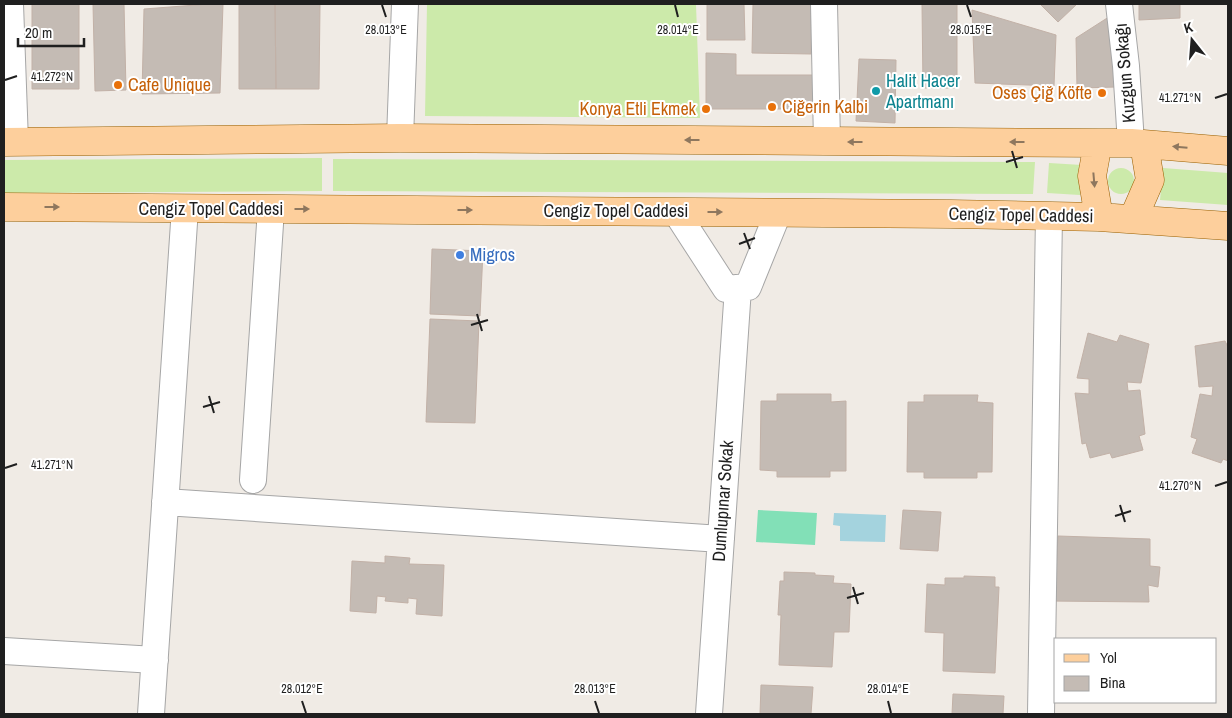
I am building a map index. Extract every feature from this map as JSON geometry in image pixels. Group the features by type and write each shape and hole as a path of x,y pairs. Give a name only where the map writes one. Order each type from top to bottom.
{"main road":[{"path":"9,142 400,138 1137,143 1228,151"},
{"path":"1098,143 1092,176 1100,217"},
{"path":"1133,219 1150,180 1137,143"},
{"name":"Cengiz Topel Caddesi","path":"4,207 778,212 1049,216 1100,217 1228,226"}],"street":[{"path":"9,142 10,4"},
{"path":"400,138 405,4"},
{"path":"824,4 827,141"},
{"name":"Kuzgun Sokağı","path":"1119,4 1137,143"},
{"path":"151,714 184,208"},
{"path":"253,480 270,209"},
{"path":"676,212 726,289 748,287 778,212"},
{"path":"1041,714 1049,216"},
{"name":"Dumlupınar Sokak","path":"709,714 738,288"},
{"path":"165,502 721,540"},
{"path":"4,651 154,660"}],"green space":[{"path":"427,4 696,4 700,118 425,116"},
{"path":"322,158 322,191 4,193 4,160"},
{"path":"333,159 1035,162 1033,194 333,191"},
{"path":"1049,163 1082,165 1080,195 1047,193"},
{"path":"1121,168 1130,172 1134,181 1130,190 1121,194 1112,190 1108,181 1112,172"},
{"path":"1163,168 1228,173 1228,205 1160,200"},
{"path":"758,510 817,513 815,545 756,542"}],"water":[{"path":"834,513 886,515 885,542 840,541 840,526 833,525"}],"building":[{"path":"32,4 79,4 79,89 32,89"},
{"path":"93,4 124,4 126,90 95,91"},
{"path":"223,4 220,93 142,94 144,9"},
{"path":"239,4 275,4 276,89 239,89"},
{"path":"275,4 320,4 319,89 276,89"},
{"path":"707,4 744,4 745,40 707,40"},
{"path":"753,4 812,4 811,54 752,53"},
{"path":"922,4 957,4 957,88 923,88"},
{"path":"1040,4 1077,4 1058,22"},
{"path":"1139,4 1180,4 1180,18 1139,20"},
{"path":"972,10 1056,35 1054,86 975,83"},
{"path":"1115,13 1116,87 1077,88 1076,38"},
{"path":"706,53 736,54 736,75 813,75 813,109 706,109"},
{"name":"Halit Hacer Apartmanı","path":"859,59 896,60 895,123 856,121"},
{"path":"432,249 483,251 480,316 430,314"},
{"path":"430,319 479,321 475,423 426,422"},
{"path":"1088,333 1117,342 1120,335 1149,344 1141,383 1127,382 1128,391 1140,390 1145,434 1139,436 1143,450 1112,458 1110,453 1090,458 1086,443 1082,444 1075,393 1089,394 1089,379 1077,378"},
{"path":"1225,341 1228,347 1228,461 1223,459 1221,463 1192,453 1197,439 1191,437 1200,394 1212,396 1213,386 1199,387 1195,346"},
{"path":"777,394 831,394 831,402 846,401 846,471 830,471 830,477 777,477 777,471 760,470 761,401 777,401"},
{"path":"924,395 978,395 977,402 993,403 992,472 977,472 977,478 924,478 924,472 907,472 908,402 924,402"},
{"path":"903,510 941,512 938,551 900,549"},
{"path":"1058,536 1150,539 1150,566 1160,567 1158,587 1148,585 1149,602 1050,601 1056,570"},
{"path":"385,556 410,558 409,564 444,565 442,616 416,614 417,599 408,598 408,603 385,601 386,597 377,596 376,613 350,611 352,561 385,563"},
{"path":"784,572 834,576 833,583 851,584 849,632 834,632 832,667 779,665 781,615 778,615 780,581 784,581"},
{"path":"964,576 995,577 995,587 999,587 995,673 943,671 944,633 925,632 927,584 945,585 945,578 964,578"},
{"path":"761,685 813,687 811,714 760,714"},
{"path":"953,694 1004,696 1003,714 952,714"}],"place":[{"name":"Cafe Unique","path":"118,85"},
{"name":"Halit Hacer Apartmanı","path":"876,91"},
{"name":"Oses Çiğ Köfte","path":"1102,93"},
{"name":"Ciğerin Kalbi","path":"772,107"},
{"name":"Konya Etli Ekmek","path":"706,109"},
{"name":"Migros","path":"460,255"}]}
